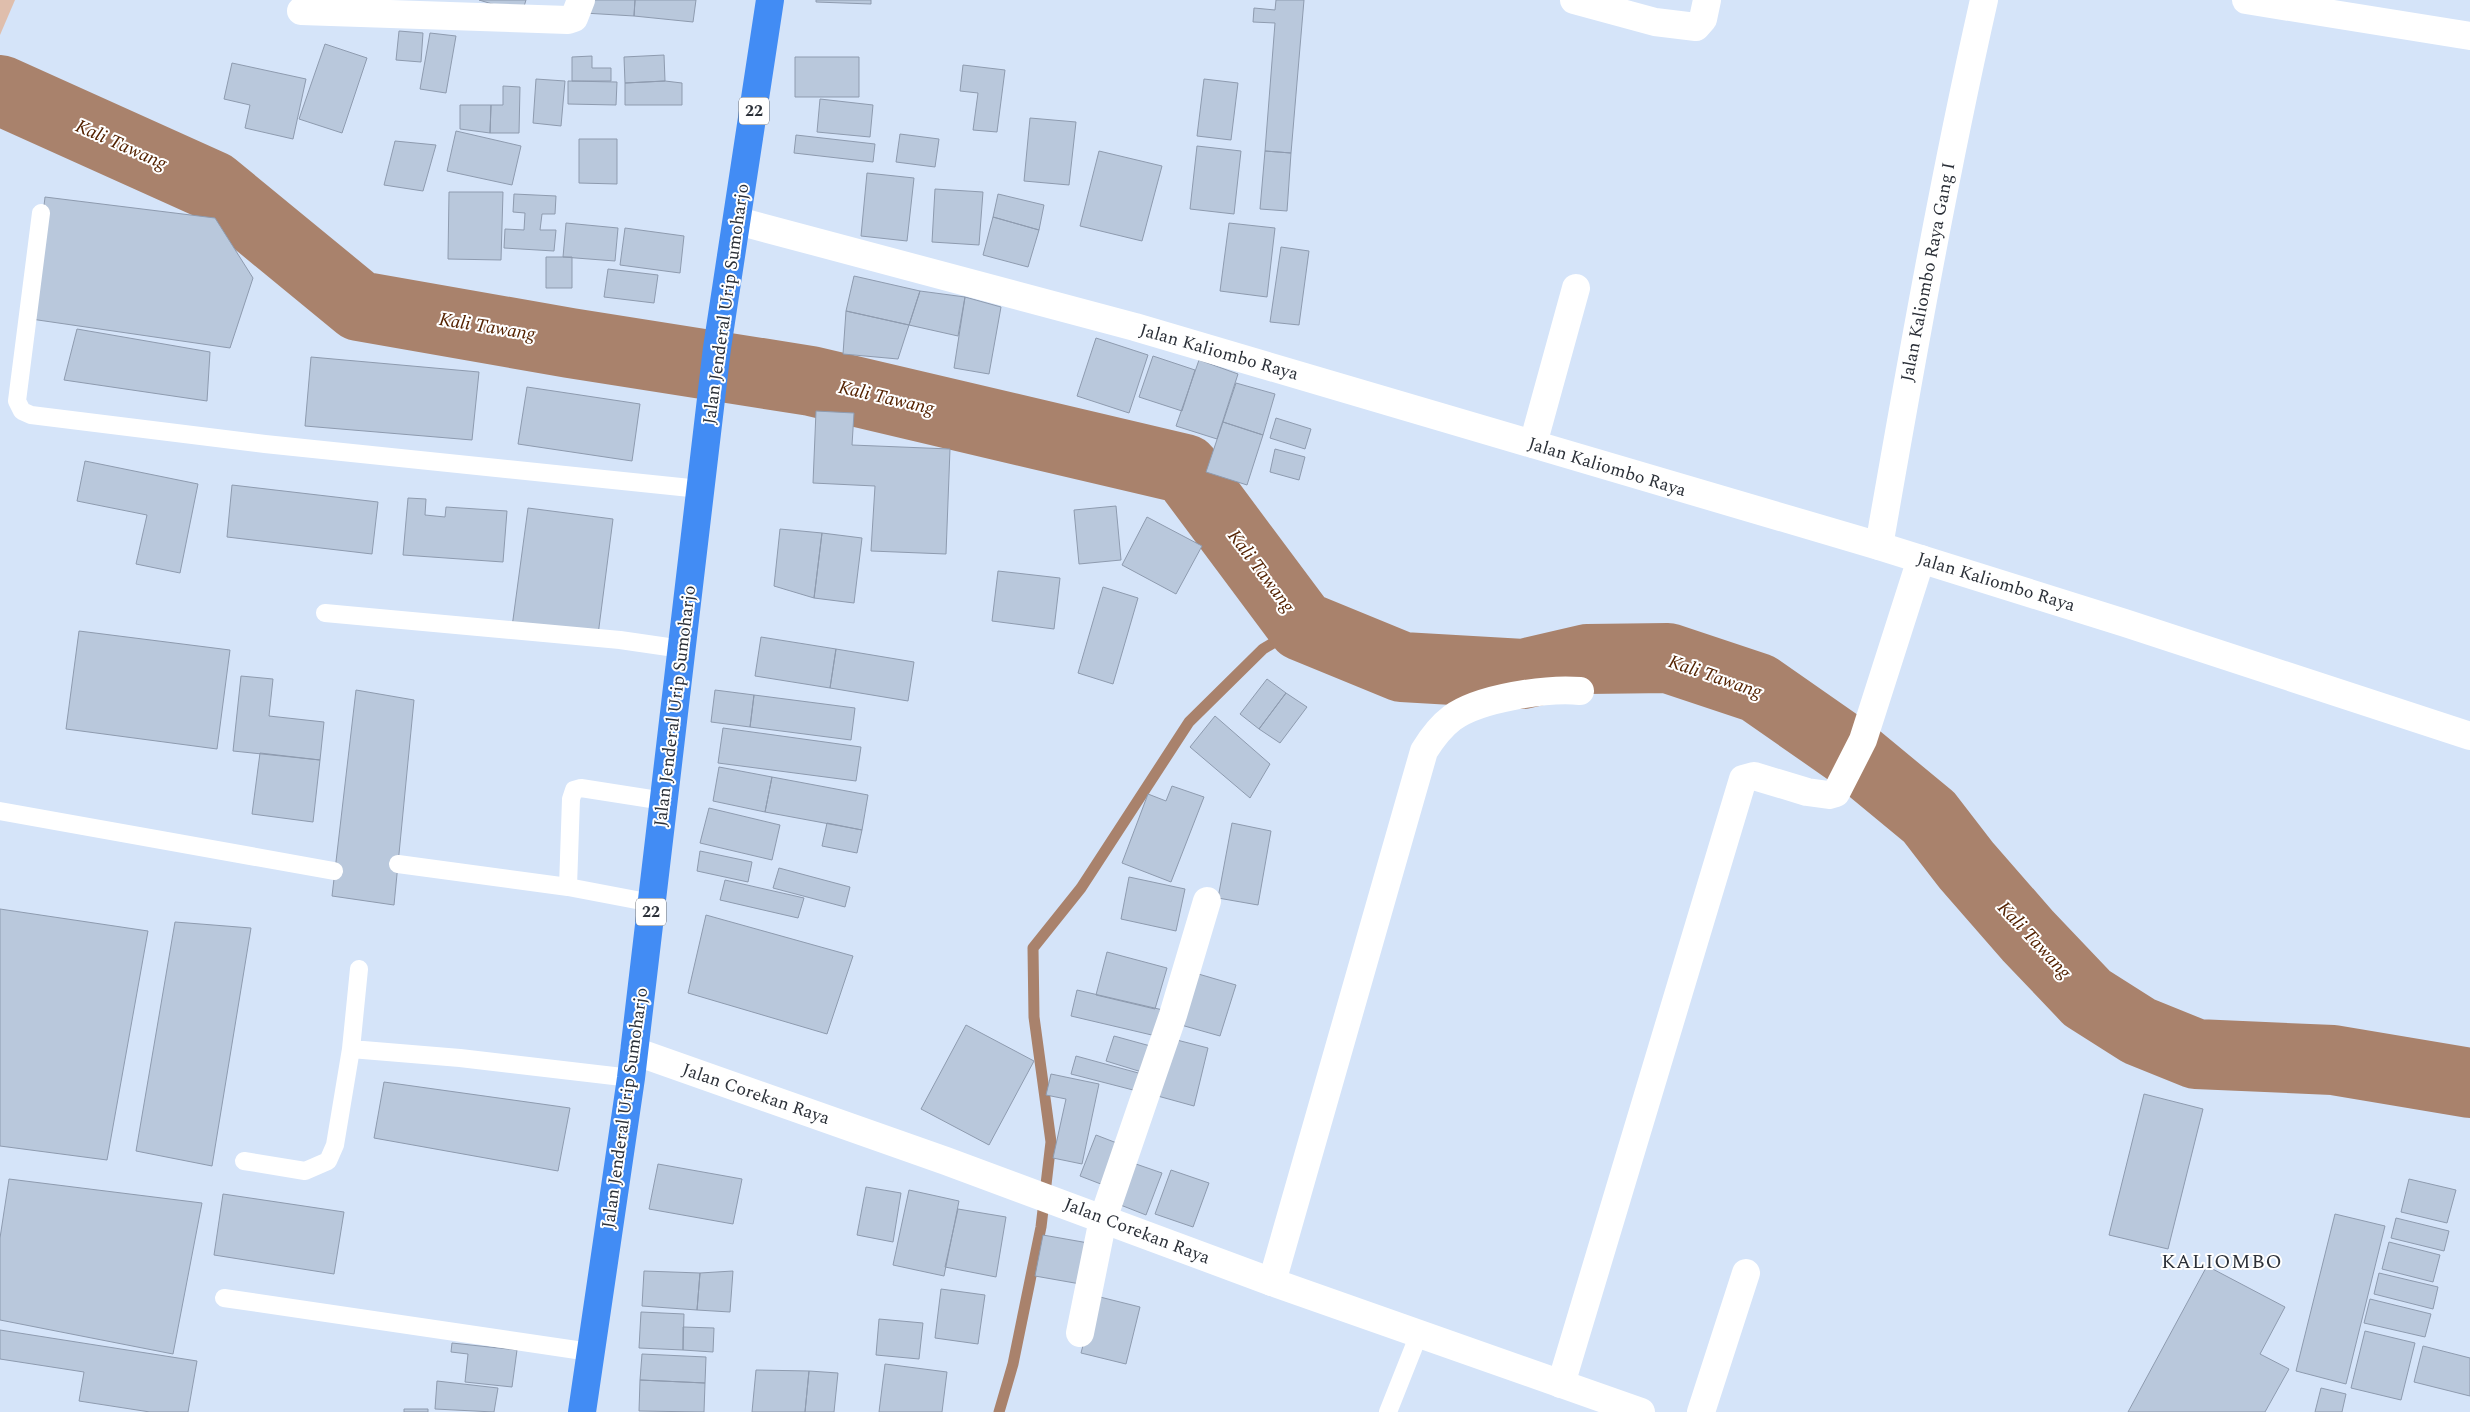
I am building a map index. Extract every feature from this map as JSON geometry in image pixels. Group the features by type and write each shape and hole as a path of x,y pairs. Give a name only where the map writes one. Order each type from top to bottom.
{"highway":[{"name":"Jalan Jenderal Urip Sumoharjo","path":"582,1412 631,1078 717,348 738,221 770,0"}],"street":[{"path":"301,11 568,20 574,18 581,0"},
{"path":"1574,0 1655,22 1696,28 1703,19 1707,0"},
{"name":"Jalan Kaliombo Raya Gang I","path":"1879,546 1921,306 1956,125 1984,0"},
{"path":"2246,0 2470,36"},
{"name":"Jalan Kaliombo Raya","path":"738,221 1135,327 1879,546 2134,626 2470,736"},
{"path":"1533,444 1576,288"},
{"path":"1561,1384 1743,779 1754,776 1807,792 1829,796 1836,793 1863,740 1921,559"},
{"path":"1272,1282 1424,750 1437,732 1454,717 1493,701 1552,691 1580,691"},
{"path":"1080,1333 1103,1219 1173,1015 1207,901"},
{"name":"Jalan Corekan Raya","path":"634,1051 1066,1204 1272,1282 1641,1412"},
{"path":"1701,1412 1746,1273"}],"lane":[{"path":"42,213 17,401 22,411 31,415 265,444 700,488"},
{"path":"324,613 610,639 682,649"},
{"path":"568,887 571,799 574,790 581,788 664,801"},
{"path":"0,811 334,871"},
{"path":"398,864 568,887 652,903"},
{"path":"244,1162 305,1171 328,1161 335,1146 351,1049 359,969"},
{"path":"351,1049 460,1058 631,1078"},
{"path":"224,1298 590,1352"},
{"path":"1388,1412 1419,1334"}],"shaded area":[{"path":"0,0 15,0 0,35"}],"building":[{"path":"479,0 526,0 522,13"},
{"path":"587,0 635,0 634,16 584,13"},
{"path":"635,0 696,0 693,22 634,16"},
{"path":"816,0 871,0 871,4 816,2"},
{"path":"1276,0 1304,0 1291,153 1265,151 1275,23 1253,22 1254,8 1275,10"},
{"path":"399,31 423,33 421,62 396,60"},
{"path":"430,33 456,36 446,93 420,89"},
{"path":"325,44 367,58 342,133 299,119"},
{"path":"664,55 665,81 625,83 624,57"},
{"path":"592,56 592,68 611,68 611,81 572,81 572,57"},
{"path":"795,57 859,57 859,97 795,97"},
{"path":"232,63 306,79 293,139 245,128 250,105 224,99"},
{"path":"963,65 1005,70 997,132 973,130 978,93 960,91"},
{"path":"536,79 565,81 561,126 533,123"},
{"path":"1204,79 1238,83 1231,140 1197,136"},
{"path":"568,81 617,82 616,105 568,104"},
{"path":"665,81 682,83 682,105 625,105 625,83"},
{"path":"503,86 520,87 519,133 490,133 491,105 503,105"},
{"path":"820,99 873,105 870,137 817,132"},
{"path":"460,105 491,105 490,133 460,129"},
{"path":"1030,118 1076,122 1069,185 1024,181"},
{"path":"456,131 521,146 512,185 447,171"},
{"path":"900,134 939,139 935,167 896,162"},
{"path":"796,135 875,144 873,162 794,153"},
{"path":"579,139 617,139 617,184 579,183"},
{"path":"395,141 436,145 423,191 384,185"},
{"path":"1197,146 1241,151 1234,214 1190,209"},
{"path":"1099,151 1162,166 1142,241 1080,226"},
{"path":"1265,151 1291,153 1287,211 1260,209"},
{"path":"867,173 914,178 907,241 861,236"},
{"path":"935,189 983,192 979,245 932,242"},
{"path":"449,192 503,192 501,260 448,259"},
{"path":"514,194 556,196 555,214 542,214 540,230 556,230 554,251 504,248 505,229 524,230 525,213 513,212"},
{"path":"998,194 1044,205 1039,230 993,217"},
{"path":"45,197 215,218 253,278 230,348 31,319"},
{"path":"993,217 1039,230 1028,267 983,255"},
{"path":"566,223 618,228 615,261 563,257"},
{"path":"1229,223 1275,228 1267,297 1220,291"},
{"path":"625,228 684,236 680,273 620,265"},
{"path":"1281,247 1309,251 1299,325 1270,322"},
{"path":"546,257 572,257 572,288 546,288"},
{"path":"608,269 658,275 654,303 604,297"},
{"path":"854,276 920,291 909,325 846,311"},
{"path":"920,291 965,297 958,336 909,325"},
{"path":"965,297 1001,307 989,374 954,368"},
{"path":"846,311 909,325 898,359 843,354"},
{"path":"77,329 210,352 207,401 64,380"},
{"path":"1096,338 1148,355 1129,413 1077,396"},
{"path":"1153,356 1195,370 1182,411 1139,397"},
{"path":"311,357 479,372 472,440 305,426"},
{"path":"1199,360 1238,374 1217,439 1176,426"},
{"path":"1236,383 1275,394 1263,435 1223,422"},
{"path":"527,387 640,404 632,461 518,444"},
{"path":"816,411 854,413 852,445 950,449 946,554 871,551 875,486 813,483"},
{"path":"1276,418 1311,429 1305,449 1270,438"},
{"path":"1223,422 1263,435 1247,485 1206,472"},
{"path":"1275,449 1305,457 1299,480 1270,472"},
{"path":"85,461 198,484 180,573 136,564 147,515 77,501"},
{"path":"232,485 378,502 372,554 227,537"},
{"path":"408,498 426,499 425,515 445,517 446,507 507,511 503,562 403,555"},
{"path":"1116,506 1121,560 1079,564 1074,510"},
{"path":"528,508 613,519 598,635 512,627"},
{"path":"1147,517 1202,546 1176,594 1122,565"},
{"path":"780,529 822,533 814,598 774,586"},
{"path":"822,533 862,538 854,603 814,598"},
{"path":"998,571 1060,578 1054,629 992,621"},
{"path":"1103,587 1138,598 1113,684 1078,673"},
{"path":"79,631 230,650 217,749 66,729"},
{"path":"761,637 836,649 830,688 755,676"},
{"path":"836,649 914,662 908,701 830,688"},
{"path":"241,676 273,679 269,716 324,722 320,760 233,751"},
{"path":"1267,679 1286,693 1259,729 1240,714"},
{"path":"356,690 414,700 394,905 332,896"},
{"path":"715,690 754,695 750,727 711,722"},
{"path":"1286,693 1307,707 1280,743 1259,729"},
{"path":"754,695 855,708 851,740 750,727"},
{"path":"1215,716 1270,764 1250,798 1190,747"},
{"path":"723,728 861,747 856,781 718,763"},
{"path":"260,753 320,760 313,822 252,814"},
{"path":"719,767 772,777 765,812 713,801"},
{"path":"772,777 868,795 862,830 765,812"},
{"path":"1172,786 1204,797 1171,882 1122,863 1148,794 1166,801"},
{"path":"709,808 780,825 772,860 700,843"},
{"path":"827,823 862,830 857,853 822,846"},
{"path":"1232,823 1271,831 1258,905 1218,898"},
{"path":"700,851 752,862 748,882 697,871"},
{"path":"779,868 850,887 845,907 773,888"},
{"path":"1129,877 1185,889 1176,931 1121,919"},
{"path":"725,880 804,898 798,918 720,900"},
{"path":"0,909 148,931 107,1160 0,1146"},
{"path":"706,915 853,956 827,1034 688,993"},
{"path":"175,922 251,928 212,1166 136,1151"},
{"path":"1107,952 1167,968 1155,1009 1096,995"},
{"path":"1195,973 1236,985 1220,1036 1181,1025"},
{"path":"1077,990 1163,1010 1156,1036 1071,1016"},
{"path":"966,1025 1034,1061 989,1145 921,1109"},
{"path":"1114,1036 1154,1047 1145,1073 1106,1061"},
{"path":"1169,1038 1208,1048 1194,1106 1154,1095"},
{"path":"1076,1056 1142,1074 1137,1091 1071,1074"},
{"path":"1051,1074 1099,1084 1082,1164 1053,1158 1066,1099 1046,1095"},
{"path":"384,1082 570,1108 558,1171 374,1138"},
{"path":"2144,1094 2203,1109 2168,1249 2109,1235"},
{"path":"1096,1135 1122,1145 1106,1186 1080,1176"},
{"path":"1133,1163 1162,1173 1146,1215 1118,1204"},
{"path":"658,1164 742,1179 733,1224 649,1209"},
{"path":"1171,1170 1209,1183 1193,1227 1155,1214"},
{"path":"9,1179 202,1203 173,1354 0,1320 0,1238"},
{"path":"2409,1179 2456,1190 2447,1223 2401,1212"},
{"path":"866,1187 901,1193 893,1242 857,1235"},
{"path":"909,1190 959,1201 944,1276 893,1265"},
{"path":"223,1194 344,1212 334,1274 214,1255"},
{"path":"958,1209 1006,1217 996,1277 945,1267"},
{"path":"2335,1214 2385,1226 2346,1384 2296,1371"},
{"path":"2396,1218 2449,1231 2444,1251 2391,1238"},
{"path":"1043,1235 1094,1244 1086,1285 1035,1276"},
{"path":"2389,1242 2440,1255 2433,1282 2382,1269"},
{"path":"2207,1266 2285,1307 2260,1354 2289,1369 2265,1412 2128,1412"},
{"path":"644,1271 700,1273 697,1310 642,1306"},
{"path":"733,1271 730,1312 697,1310 700,1273"},
{"path":"2379,1273 2438,1287 2433,1309 2374,1294"},
{"path":"941,1289 985,1295 978,1344 935,1338"},
{"path":"1096,1296 1140,1307 1126,1364 1081,1353"},
{"path":"2370,1299 2431,1314 2425,1337 2364,1323"},
{"path":"641,1312 684,1314 683,1350 639,1348"},
{"path":"879,1319 923,1323 919,1359 876,1355"},
{"path":"683,1327 714,1328 713,1352 683,1350"},
{"path":"0,1330 197,1361 188,1412 150,1412 79,1401 84,1372 0,1359"},
{"path":"2365,1331 2415,1343 2401,1400 2351,1388"},
{"path":"452,1343 517,1350 512,1387 465,1382 468,1354 451,1352"},
{"path":"2423,1346 2470,1358 2470,1396 2414,1382"},
{"path":"642,1354 706,1357 705,1383 640,1380"},
{"path":"885,1364 947,1372 942,1412 879,1412"},
{"path":"756,1370 809,1371 805,1412 752,1412"},
{"path":"809,1371 838,1373 834,1412 805,1412"},
{"path":"640,1380 705,1383 704,1412 639,1411"},
{"path":"437,1381 498,1388 494,1412 435,1409"},
{"path":"2321,1388 2346,1394 2342,1412 2315,1412"},
{"path":"404,1409 428,1409 428,1412 404,1412"}],"waterway":[{"name":"Kali Tawang","path":"0,90 213,186 359,306 570,343 811,381 1185,469 1302,626 1402,667 1523,674 1587,659 1668,658 1758,688 1854,755 1929,817 1966,865 2028,936 2087,998 2139,1031 2196,1054 2333,1060 2470,1083"},
{"path":"999,1412 1013,1364 1041,1227 1051,1142 1034,1017 1033,948 1081,888 1189,722 1263,649 1302,626"}],"district":[{"name":"KALIOMBO","path":"2222,1262"}]}
